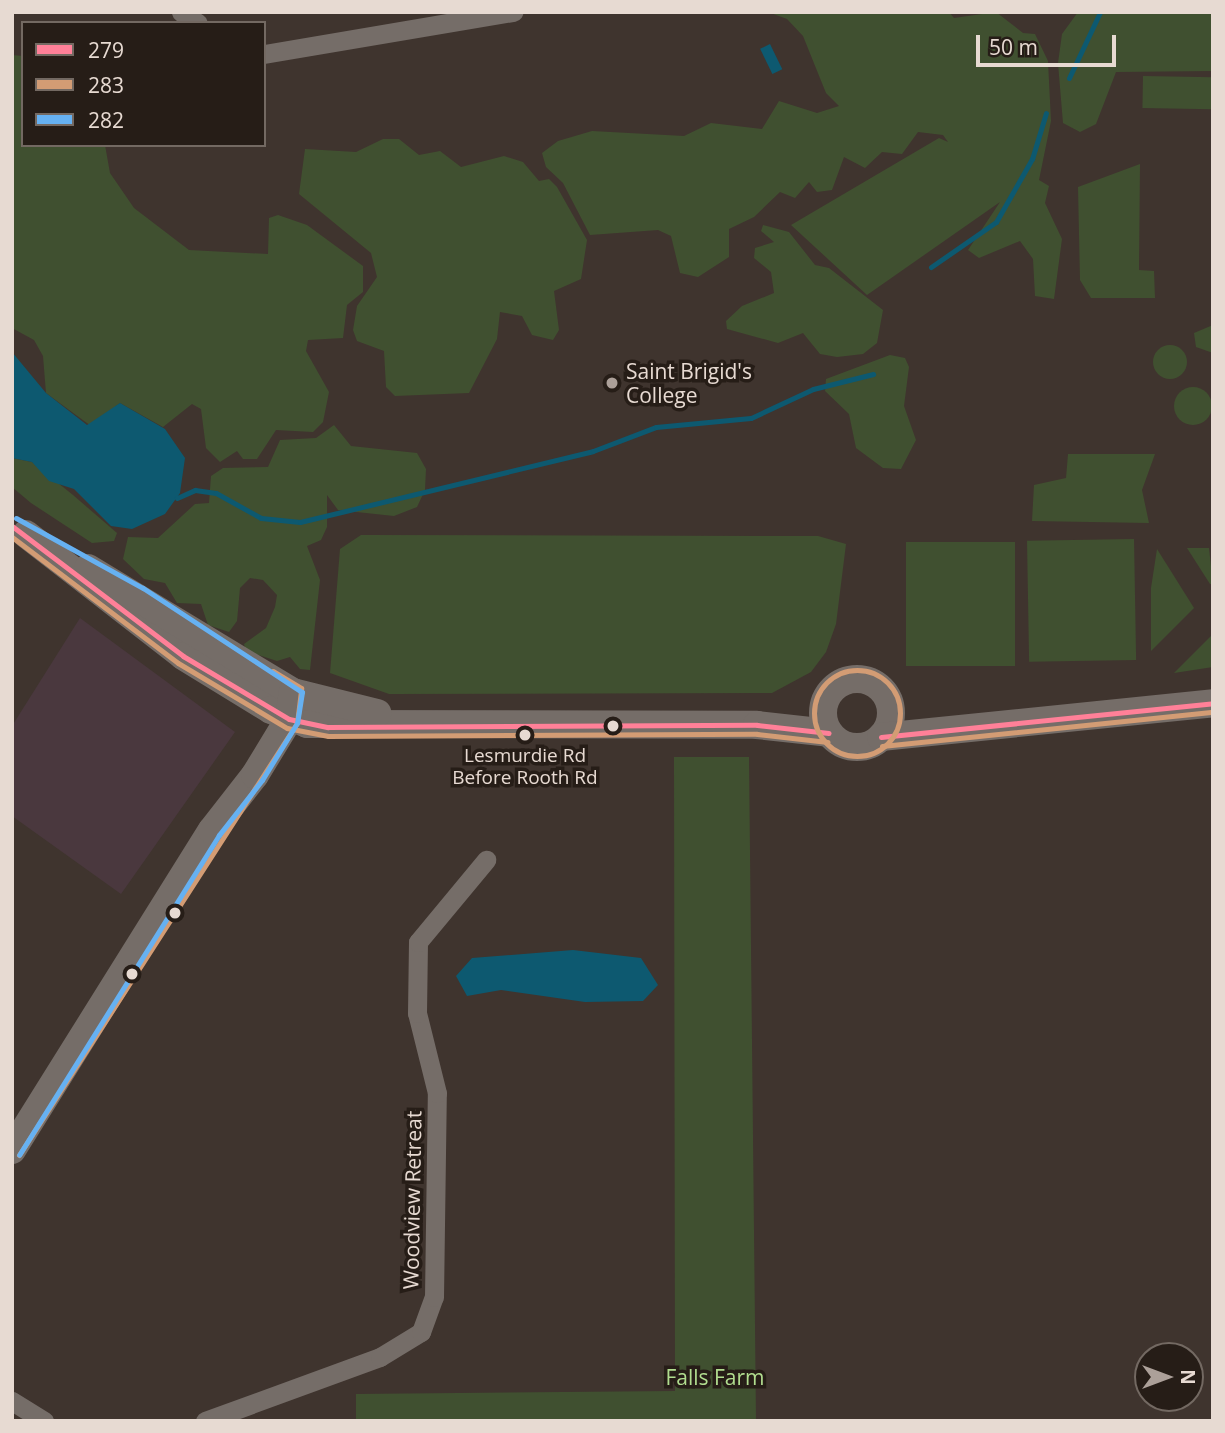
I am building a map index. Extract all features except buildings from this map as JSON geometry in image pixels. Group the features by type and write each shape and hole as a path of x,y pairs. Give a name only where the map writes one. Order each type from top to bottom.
{"main road":[{"path":"19,530 138,595 293,692 338,708 487,729"},
{"path":"19,530 183,656 280,715 328,727 487,729 757,725 829,733 854,747 881,737 968,726 1092,720 1213,703"},
{"path":"757,725 825,700 836,686 862,679 889,701 968,726"},
{"path":"12,1150 227,808 293,692"},
{"path":"825,700 829,733"},
{"path":"881,737 891,720 889,701"}],"street":[{"path":"266,54 513,12"},
{"name":"Woodview Retreat","path":"205,1421 380,1357 421,1332 434,1297 437,1093 417,1013 418,942 486,860"},
{"path":"12,1401 44,1421"}],"shaded area":[{"path":"80,618 235,732 121,894 12,816 12,726"}],"green space":[{"path":"768,12 949,12 954,18 996,12 1023,33 1035,34 1048,61 1051,121 1039,180 1049,186 1045,203 1062,239 1054,299 1035,296 1033,259 1020,241 979,258 968,250 1000,202 867,295 791,225 939,138 948,142 943,135 918,132 902,154 882,152 865,168 844,157 832,190 817,192 809,182 795,198 780,192 754,217 729,229 729,257 698,277 680,273 671,236 658,230 590,235 563,183 546,167 542,153 558,141 592,131 684,136 711,123 762,129 779,101 817,113 839,106 826,93 803,36 787,19"},
{"path":"1078,12 1213,12 1213,71 1116,72 1096,124 1080,132 1063,123 1058,63 1062,34"},
{"path":"12,55 21,56 21,147 105,147 110,173 134,208 189,250 268,254 269,218 278,215 307,225 363,266 363,292 347,305 343,338 308,340 306,351 329,392 323,422 313,432 276,430 257,459 243,459 237,451 220,462 206,448 201,409 192,404 163,427 120,403 91,426 46,393 43,356 34,340 12,328"},
{"path":"1143,76 1213,77 1212,109 1142,108"},
{"path":"383,139 399,139 419,155 440,151 461,167 504,156 523,162 539,181 549,179 557,187 587,240 581,279 554,291 559,330 553,340 532,335 522,316 500,312 497,339 469,393 395,396 386,387 384,351 357,341 353,330 357,306 377,277 371,253 299,194 305,149 356,152"},
{"path":"1140,164 1139,270 1154,271 1155,298 1091,298 1080,280 1078,187"},
{"path":"763,225 789,232 815,265 829,268 883,310 877,343 863,354 837,357 820,354 803,333 778,343 727,329 726,321 742,306 774,293 771,272 754,258 755,248 774,242 761,231"},
{"path":"1213,325 1213,353 1196,347 1194,333"},
{"path":"1170,345 1182,350 1187,362 1182,374 1170,379 1158,374 1153,362 1158,350"},
{"path":"890,355 905,358 909,367 904,406 916,440 901,469 883,468 856,448 849,414 825,391 826,379"},
{"path":"1193,387 1206,393 1212,406 1206,419 1193,425 1180,419 1174,406 1180,393"},
{"path":"334,425 351,446 417,453 426,469 425,490 417,507 394,516 338,510 327,495 327,527 321,540 307,546 320,580 310,670 300,669 290,657 277,661 246,651 244,644 266,628 275,607 277,595 263,580 250,578 240,588 237,621 229,632 208,625 201,604 177,603 165,583 144,579 123,559 128,537 158,538 195,504 209,503 211,476 223,468 268,467 280,440 316,438"},
{"path":"1068,454 1155,454 1142,490 1149,523 1032,521 1034,485 1066,478"},
{"path":"12,458 32,462 73,495 117,533 114,541 92,543 31,503 12,487"},
{"path":"361,535 818,536 846,544 836,624 826,652 811,672 772,693 389,694 330,673 340,549"},
{"path":"1134,539 1136,660 1029,662 1027,541"},
{"path":"906,542 1015,542 1015,666 906,666"},
{"path":"1187,548 1209,548 1213,584 1210,584"},
{"path":"1157,549 1194,608 1151,651 1151,588"},
{"path":"1213,634 1213,667 1174,673"},
{"name":"Falls Farm","path":"674,757 749,757 756,1421 356,1421 356,1394 675,1391"}],"water":[{"path":"770,44 782,69 772,74 760,49"},
{"path":"12,352 46,393 87,425 120,403 165,429 185,458 180,493 165,514 132,529 111,526 74,489 49,481 32,462 12,458"},
{"path":"573,950 641,958 658,985 643,1001 585,1002 501,990 467,996 456,976 472,958"}],"waterway":[{"path":"1069,78 1100,12"},
{"path":"931,267 996,222 1032,159 1046,113"},
{"path":"177,498 195,490 216,493 261,518 300,522 593,451 656,427 751,418 813,389 873,374"}],"transit line":[{"name":"282","path":"16,518 143,588 302,692 297,723 262,780 219,835 19,1155"},
{"name":"279","path":"12,526 183,656 289,719 328,727 757,725 829,733"},
{"name":"283","path":"12,537 178,663 287,728 328,736 757,734 828,742"},
{"name":"283","path":"857,670 881,677 893,689 900,713 893,737 881,749 857,756 833,749 821,737 814,713 821,689 833,677 857,670"},
{"name":"283","path":"19,1155 297,723 301,688 273,671"},
{"name":"279","path":"881,737 1213,703"},
{"name":"283","path":"882,746 1213,712"}],"place":[{"name":"Saint Brigid's College","path":"612,383"},
{"name":"Lesmurdie Rd Before Rooth Rd","path":"525,735"}]}
